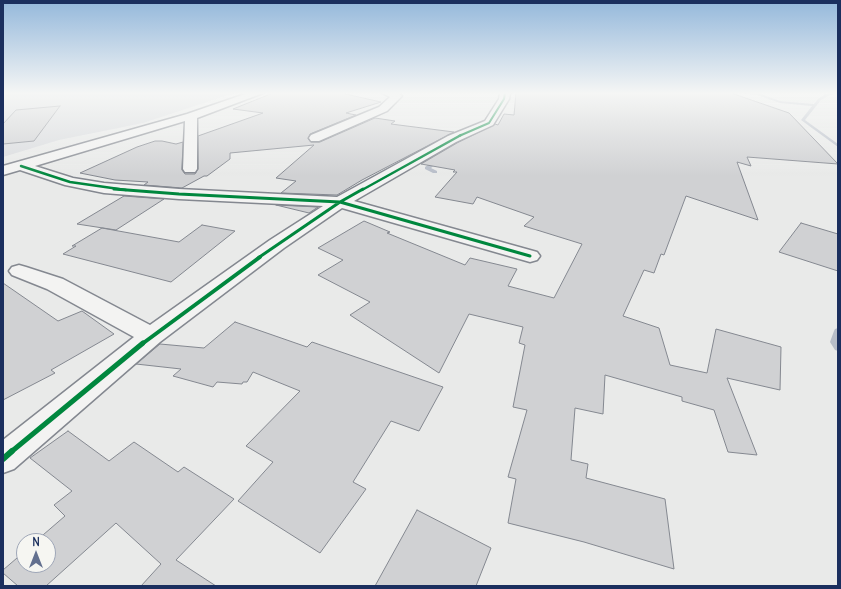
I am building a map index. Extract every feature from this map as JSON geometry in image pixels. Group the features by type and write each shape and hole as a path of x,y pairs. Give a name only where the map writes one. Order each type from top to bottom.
{"street":[{"path":"3,171 176,120"},
{"path":"190,168 191,120"},
{"path":"315,138 356,120"},
{"path":"3,459 151,336 277,244 340,202 452,139 489,124 491,120"},
{"path":"21,166 70,182 104,188 178,194 340,202 530,256"},
{"path":"20,271 55,284 151,336"}],"shaded area":[{"path":"3,120 151,120 59,140 3,157"}],"building":[{"path":"6,120 49,120 34,141 3,144 3,124"},
{"path":"242,120 343,120 310,134 308,139 311,142 320,142 369,120 392,120 395,121 391,124 454,132 362,180 337,195 281,193 296,181 276,178 314,145 230,153 230,159 207,176 204,176 182,188 144,185 148,182 115,180 80,173 137,147 155,141 162,141 176,144 183,142 182,170 185,174 195,174 198,169 198,136"},
{"path":"500,120 796,120 838,164 747,157 751,166 737,162 758,220 686,196 664,255 661,254 654,273 644,270 623,316 659,328 670,365 707,373 716,329 781,347 780,390 727,378 757,455 728,452 714,410 682,401 682,397 605,375 603,414 575,408 571,460 588,464 586,478 665,499 674,569 584,542 508,523 516,479 508,477 527,410 513,407 525,345 519,343 523,327 469,314 439,373 350,315 370,302 318,275 343,260 318,248 364,221 390,232 387,233 465,265 470,258 517,269 508,286 554,298 582,244 524,226 534,217 477,197 473,204 435,197 457,172 453,172 455,170 421,164 457,143 495,124 498,125"},
{"path":"124,196 164,199 116,230 77,224"},
{"path":"276,205 318,207 309,213"},
{"path":"801,223 838,234 838,271 779,252"},
{"path":"202,225 235,231 171,282 63,254 76,246 72,246 102,228 179,242"},
{"path":"3,283 58,321 82,311 114,334 51,370 55,373 3,400"},
{"path":"235,322 307,347 312,342 443,387 419,431 391,421 353,482 366,489 320,553 238,501 273,462 246,446 300,391 253,372 247,382 243,382 242,384 217,382 213,387 173,376 181,369 136,364 160,344 204,348"},
{"path":"68,431 109,461 134,442 178,472 184,467 234,499 176,560 216,586 141,586 161,564 116,523 46,586 18,586 3,573 3,570 16,559 16,573 56,573 56,533 45,533 65,516 54,505 72,491 30,458"},
{"path":"417,510 491,548 476,586 375,586"}],"waterway":[{"path":"804,120 838,146"},
{"path":"435,172 427,168 436,161"},
{"path":"838,331 835,342 838,348"}],"cycle path":[{"path":"3,459 151,336 277,244 340,202 452,139 489,123 491,120"},
{"path":"21,166 70,182 104,188 179,194 340,202 530,256"}]}
